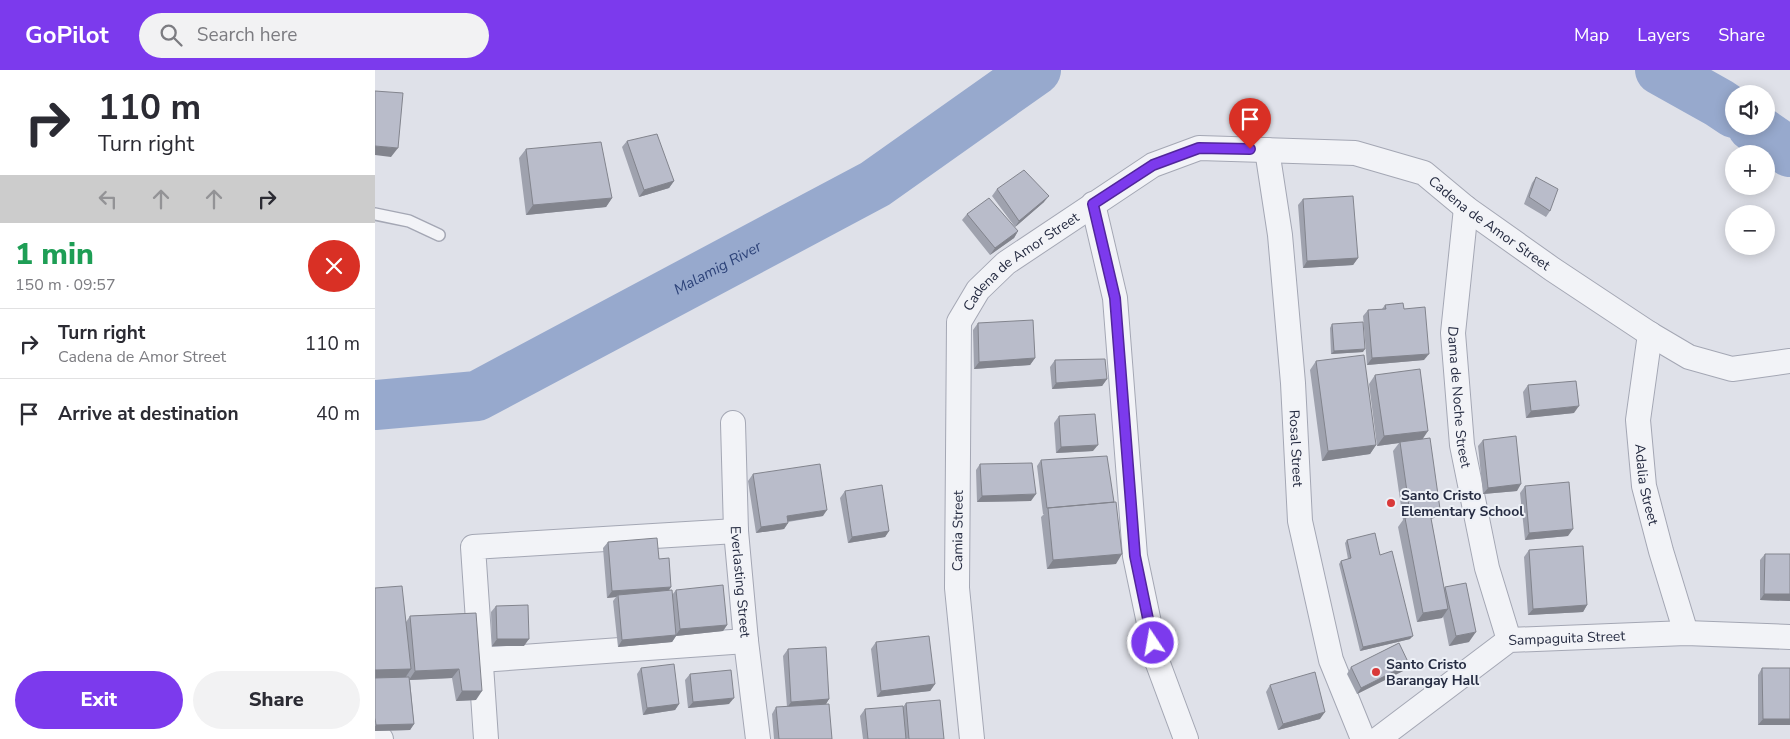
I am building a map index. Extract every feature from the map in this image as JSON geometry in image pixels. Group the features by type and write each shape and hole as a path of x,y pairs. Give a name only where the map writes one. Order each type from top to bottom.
{"street":[{"name":"Cadena de Amor Street","path":"959,322 978,290 1006,263 1153,165 1199,148 1355,153 1424,173 1466,208 1552,269 1650,334 1689,357 1732,369 1790,360"},
{"name":"Rosal Street","path":"1267,150 1280,235 1293,383 1301,521 1331,660 1363,739"},
{"path":"1093,204 1115,298 1135,556 1157,661 1186,739"},
{"name":"Dama de Noche Street","path":"1466,208 1453,333 1462,445 1487,568 1509,640"},
{"name":"Camia Street","path":"959,322 957,588 972,739"},
{"name":"Adalia Street","path":"1650,334 1638,420 1644,486 1661,551 1686,633"},
{"name":"Everlasting Street","path":"733,423 736,530 746,640 758,739"},
{"path":"486,739 473,547 736,530"},
{"name":"Sampaguita Street","path":"1378,739 1509,640 1686,633 1790,637"},
{"path":"480,660 746,640"},
{"path":"375,737 381,739"}],"lane":[{"path":"375,214 409,220 439,234"}],"building":[{"path":"375,91 403,93 398,148 375,146"},
{"path":"657,134 674,181 644,190 627,141"},
{"path":"601,142 612,198 533,205 526,149"},
{"path":"1024,170 1049,196 1019,221 997,189"},
{"path":"1536,177 1558,189 1550,211 1529,197"},
{"path":"1353,196 1358,258 1307,261 1303,199"},
{"path":"989,198 1018,231 995,248 967,214"},
{"path":"1403,303 1404,309 1425,307 1429,354 1372,358 1368,310 1386,309 1385,305"},
{"path":"1033,320 1035,358 979,362 978,323"},
{"path":"1363,322 1365,349 1334,351 1332,324"},
{"path":"1364,355 1376,445 1328,451 1316,361"},
{"path":"1105,359 1107,379 1056,383 1055,360"},
{"path":"1420,369 1428,431 1384,436 1375,375"},
{"path":"1576,381 1579,406 1531,411 1528,385"},
{"path":"1095,414 1098,445 1061,447 1059,416"},
{"path":"1516,436 1521,484 1488,488 1483,440"},
{"path":"1430,438 1440,509 1410,513 1400,442"},
{"path":"1107,456 1114,502 1047,508 1041,460"},
{"path":"1032,463 1036,494 982,496 980,464"},
{"path":"820,464 827,510 787,516 788,523 761,527 753,474"},
{"path":"1569,482 1573,529 1529,533 1525,486"},
{"path":"882,485 889,531 852,537 845,491"},
{"path":"1116,502 1122,554 1053,560 1048,508"},
{"path":"1430,513 1448,609 1423,613 1405,518"},
{"path":"1375,533 1380,555 1392,551 1413,636 1363,647 1341,561 1351,558 1347,540"},
{"path":"657,538 659,559 669,558 671,587 612,591 608,542"},
{"path":"1583,546 1587,605 1533,609 1529,550"},
{"path":"1765,554 1790,554 1790,594 1764,594"},
{"path":"1466,583 1476,632 1456,636 1445,587"},
{"path":"723,585 727,625 680,629 676,590"},
{"path":"402,586 411,669 375,670 375,588"},
{"path":"672,590 676,635 622,640 618,595"},
{"path":"528,605 529,639 497,639 496,606"},
{"path":"476,613 482,691 462,691 459,669 415,671 410,616"},
{"path":"929,636 935,684 881,691 876,642"},
{"name":"Santo Cristo Barangay Hall","path":"1399,643 1409,664 1361,688 1351,667"},
{"path":"826,647 829,699 791,702 788,649"},
{"path":"674,664 679,704 647,708 641,668"},
{"path":"1762,668 1790,668 1790,719 1763,719"},
{"path":"731,670 734,698 693,702 690,674"},
{"path":"1315,672 1325,712 1283,724 1270,685"},
{"path":"409,677 414,724 376,725 375,678"},
{"path":"940,700 944,739 909,739 906,703"},
{"path":"829,704 832,739 779,739 776,707"},
{"path":"903,706 906,739 868,739 865,709"}],"waterway":[{"name":"Malamig River","path":"375,405 477,396 875,184 1036,70"},
{"name":"Malamig River","path":"1660,70 1725,107"},
{"name":"Malamig River","path":"1765,135 1790,152"}],"place":[{"name":"Santo Cristo Elementary School","path":"1391,503"},
{"name":"Santo Cristo Barangay Hall","path":"1376,672"}],"route":[{"path":"1153,643 1135,556 1115,298 1093,204 1153,165 1199,148 1250,149"}]}
